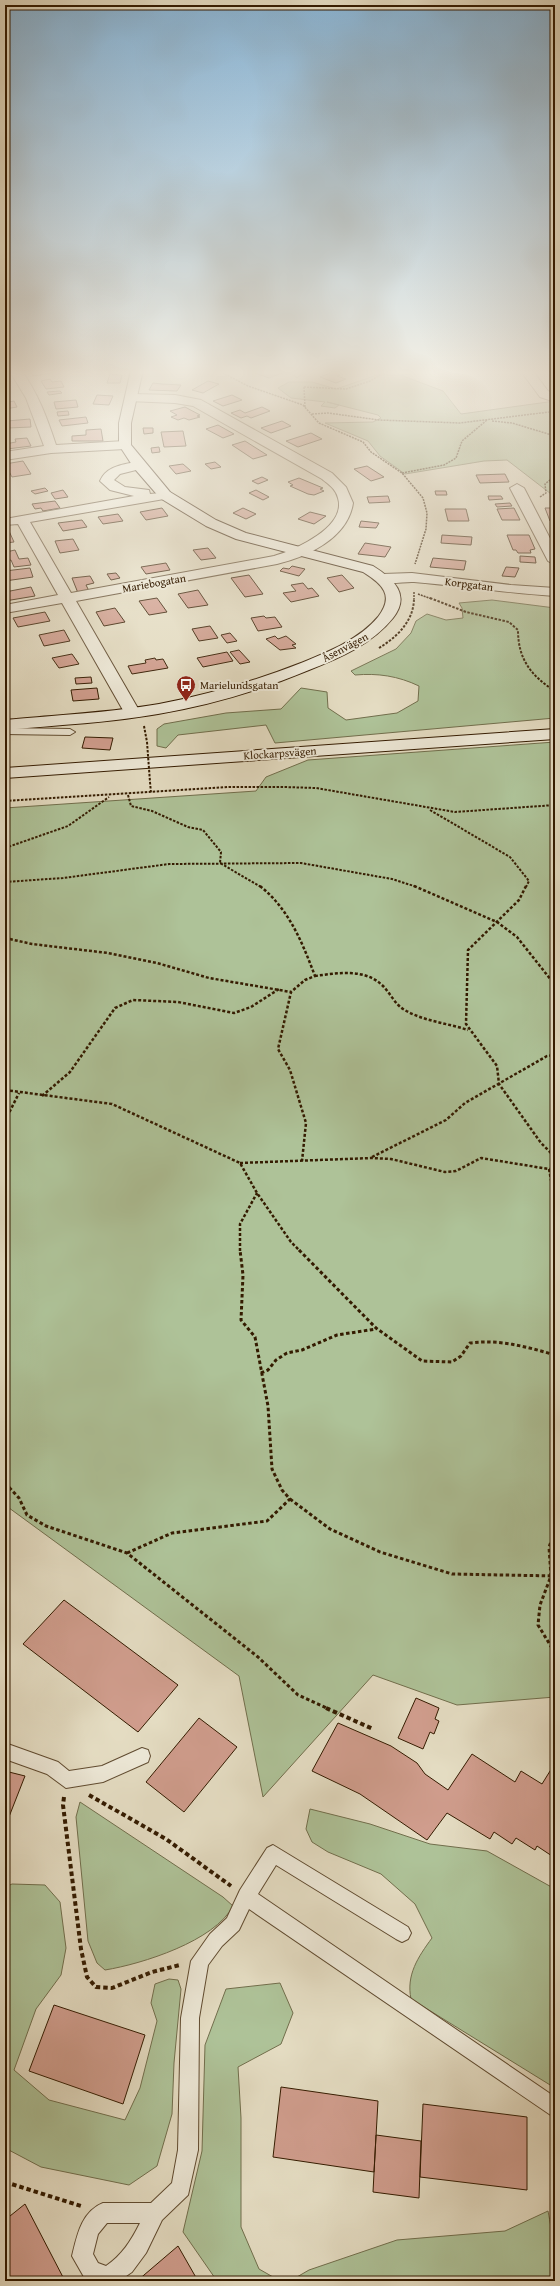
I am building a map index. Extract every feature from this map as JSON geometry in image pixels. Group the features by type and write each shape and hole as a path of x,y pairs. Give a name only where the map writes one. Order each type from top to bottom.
{"street":[{"path":"108,477 107,481 113,487 120,490 165,495"},
{"path":"149,477 165,495 211,523 241,536 360,567 383,578"},
{"name":"Mariebogatan","path":"5,609 277,560 302,552 315,545 340,520 346,511 347,501 336,483 325,477"},
{"path":"520,494 537,530 555,561"},
{"path":"132,712 66,598 15,521 165,495"},
{"path":"537,530 555,528"},
{"name":"Korpgatan","path":"383,578 412,577 511,589 555,592"},
{"name":"Åsenvägen","path":"5,725 159,709 247,687 300,669 356,643 378,628 388,616 393,606 393,594 383,578"},
{"name":"Klockarpsvägen","path":"5,773 555,734"}],"lane":[{"path":"5,731 70,732"},
{"path":"5,1751 52,1768 66,1780 103,1774 142,1756"},
{"path":"155,2213 103,2213 89,2229 82,2256 92,2270 107,2277 125,2265 139,2246 155,2213 181,2188 188,2150 190,2018 200,1961 216,1940 233,1924 246,1896 273,1854 402,1933"},
{"path":"246,1896 555,2108"}],"path":[{"path":"520,494 544,496 546,493 545,484 554,477"},
{"path":"414,592 466,612 509,622 518,630 518,641 521,655 548,687 555,691"},
{"path":"147,742 151,793"},
{"path":"5,801 128,795 229,787 310,788 428,809 455,812 555,805"},
{"path":"128,795 131,806 152,811 188,827 204,830 222,852 220,863"},
{"path":"5,848 68,826 109,796"},
{"path":"428,809 510,857 529,881 519,900 468,950 465,1011 466,1024 497,1066 499,1084 541,1143 555,1157"},
{"path":"220,863 262,887 277,902 300,937 315,976"},
{"path":"5,882 63,878 169,864 220,863 301,863 392,879 424,890 497,922 517,937 555,985"},
{"path":"5,938 32,944 108,953 158,963 209,978 279,988 291,992"},
{"path":"302,1161 306,1123 290,1070 278,1049 291,992 305,980 315,976 353,972 365,975 379,982 388,995 404,1009 469,1030"},
{"path":"42,1096 70,1072 99,1033 115,1008 133,1000 178,1002 234,1013 251,1007 279,988"},
{"path":"372,1158 446,1120 465,1103 547,1056 555,1055"},
{"path":"5,1090 19,1094 112,1104 240,1164 372,1158 391,1159 445,1172 456,1171 481,1158 555,1170"},
{"path":"5,1121 19,1094"},
{"path":"240,1164 257,1193 291,1242 376,1328 422,1361 452,1362 461,1356 470,1343 488,1339 534,1348 555,1355"},
{"path":"549,1169 553,1191 555,1240"},
{"path":"257,1193 240,1224 240,1253 243,1275 240,1304 241,1320 255,1337 268,1406 272,1469 282,1490 290,1499 330,1529 380,1552 452,1574 555,1576"},
{"path":"261,1373 268,1370 276,1360 287,1353 302,1350 337,1335 376,1328"},
{"path":"5,1483 20,1498 28,1515 46,1526 127,1554 258,1657 298,1695 373,1729"},
{"path":"127,1554 172,1533 207,1527 238,1526 267,1521 290,1499"},
{"path":"555,1532 549,1547 551,1576 540,1605 538,1625 555,1653"},
{"path":"200,1961 152,1972 112,1988 96,1987 87,1977 81,1949 63,1805 66,1780 93,1798 166,1839 246,1896"},
{"path":"5,2182 103,2213"}],"green space":[{"path":"529,477 555,477 555,497"},
{"path":"492,600 555,608 555,718 275,743 266,725 178,735 166,748 157,746 157,729 164,724 226,713 281,709 301,688 327,692 328,708 346,720 397,713 418,701 419,686 396,678 380,675 355,675 351,671 396,649 411,633 416,621 427,614 446,620 463,618 462,608 459,603"},
{"path":"555,742 555,1697 457,1705 373,1675 263,1797 239,1676 5,1505 5,808 256,791 266,777 308,760"},
{"path":"80,1802 223,1897 233,1906 224,1919 211,1930 176,1949 138,1962 105,1970 97,1963 88,1941 76,1817"},
{"path":"310,1809 370,1824 430,1844 487,1851 555,1889 555,2088 411,1999 410,1982 414,1967 432,1938 415,1904 381,1874 328,1852 312,1842 306,1829"},
{"path":"12,1884 45,1885 60,1902 66,1948 61,1975 36,2009 14,2070 49,2100 125,2120 140,2088 157,2021 151,2003 155,1984 169,1979 178,1980 181,1989 174,2063 172,2114 157,2166 129,2185 41,2167 5,2148 5,1887"},
{"path":"280,1983 293,2013 281,2044 238,2067 241,2118 241,2227 259,2269 280,2281 217,2281 183,2232 202,2151 205,2045 226,1989"},
{"path":"548,2211 554,2255 552,2273 549,2281 290,2281 309,2270 397,2240 505,2231"}],"building":[{"path":"262,477 268,480 258,484 252,481"},
{"path":"365,477 384,477 371,481"},
{"path":"477,477 506,477 509,482 480,483"},
{"path":"299,478 323,488 320,489 324,491 314,495 290,486 293,485 288,482"},
{"path":"45,488 48,491 35,494 31,491"},
{"path":"63,490 68,497 55,499 51,493"},
{"path":"256,490 269,497 263,500 249,493"},
{"path":"435,491 446,491 447,495 436,495"},
{"path":"388,496 390,502 369,503 367,497"},
{"path":"488,496 501,496 503,499 489,500"},
{"path":"55,501 60,508 43,511 41,508 35,509 32,504"},
{"path":"510,503 512,506 497,507 495,504"},
{"path":"162,508 168,516 146,520 140,512"},
{"path":"243,508 256,514 246,519 233,513"},
{"path":"514,508 520,520 502,520 497,509"},
{"path":"545,508 555,508 555,521 550,521"},
{"path":"445,509 466,509 469,521 448,521"},
{"path":"310,512 326,516 314,524 298,519"},
{"path":"118,514 123,521 103,524 98,517"},
{"path":"82,520 87,527 63,531 58,523"},
{"path":"361,521 379,523 376,528 359,527"},
{"path":"5,531 9,531 14,542 5,543"},
{"path":"442,535 472,537 471,545 441,543"},
{"path":"507,535 529,535 535,549 530,550 531,553 518,553 516,550 513,550"},
{"path":"73,539 79,550 60,553 55,541"},
{"path":"365,543 391,547 385,557 358,554"},
{"path":"208,548 216,558 201,560 193,550"},
{"path":"15,550 19,559 28,558 31,565 14,567 11,560 5,561 5,556 7,555 6,552"},
{"path":"520,556 535,557 536,563 520,562"},
{"path":"433,558 466,561 464,570 430,567"},
{"path":"166,563 170,570 146,574 141,567"},
{"path":"292,566 305,569 299,576 280,571 283,568 289,569"},
{"path":"506,567 519,568 515,577 502,576"},
{"path":"30,568 33,577 5,581 5,571"},
{"path":"116,573 120,578 111,580 107,574"},
{"path":"249,575 263,594 245,597 231,578"},
{"path":"342,575 354,588 339,592 327,578"},
{"path":"90,576 94,583 86,585 89,591 78,593 72,578"},
{"path":"303,583 308,589 312,588 319,596 291,602 283,593 296,591 291,585"},
{"path":"31,587 35,596 5,601 5,592"},
{"path":"198,590 208,605 188,608 178,594"},
{"path":"157,598 167,612 149,615 139,601"},
{"path":"115,608 125,622 104,626 96,612"},
{"path":"45,612 50,621 18,627 13,618"},
{"path":"264,616 266,618 275,617 282,627 258,631 251,618"},
{"path":"210,626 218,638 199,641 192,629"},
{"path":"64,630 70,641 44,646 39,635"},
{"path":"230,633 237,641 227,643 221,635"},
{"path":"275,636 278,639 286,636 296,644 292,645 296,648 280,650 266,639"},
{"path":"239,650 250,662 240,664 230,652"},
{"path":"227,652 233,661 203,667 197,658"},
{"path":"72,654 79,664 59,668 52,658"},
{"path":"155,658 156,660 163,659 168,668 132,674 128,666 146,663 145,660"},
{"path":"91,677 92,683 76,684 75,678"},
{"path":"97,688 99,699 73,701 71,690"},
{"path":"85,737 113,738 110,750 82,748"},
{"path":"64,1600 178,1685 138,1732 23,1644"},
{"path":"416,1698 439,1708 435,1719 439,1721 434,1734 430,1732 423,1749 398,1738"},
{"path":"199,1718 237,1747 184,1812 146,1782"},
{"path":"338,1723 391,1746 417,1763 425,1774 448,1790 472,1754 515,1782 521,1771 542,1784 555,1763 555,1858 537,1846 535,1850 516,1838 512,1844 494,1832 490,1839 447,1813 427,1840 360,1794 312,1771"},
{"path":"5,1771 25,1776 5,1827"},
{"path":"54,2005 145,2035 123,2104 29,2071"},
{"path":"281,2087 378,2101 374,2172 273,2157"},
{"path":"423,2104 527,2117 527,2190 420,2177"},
{"path":"376,2135 421,2141 419,2198 373,2192"},
{"path":"25,2204 65,2281 5,2281 5,2220"},
{"path":"178,2246 198,2281 137,2281"}],"place":[{"name":"Marielundsgatan","path":"186,702"}]}
